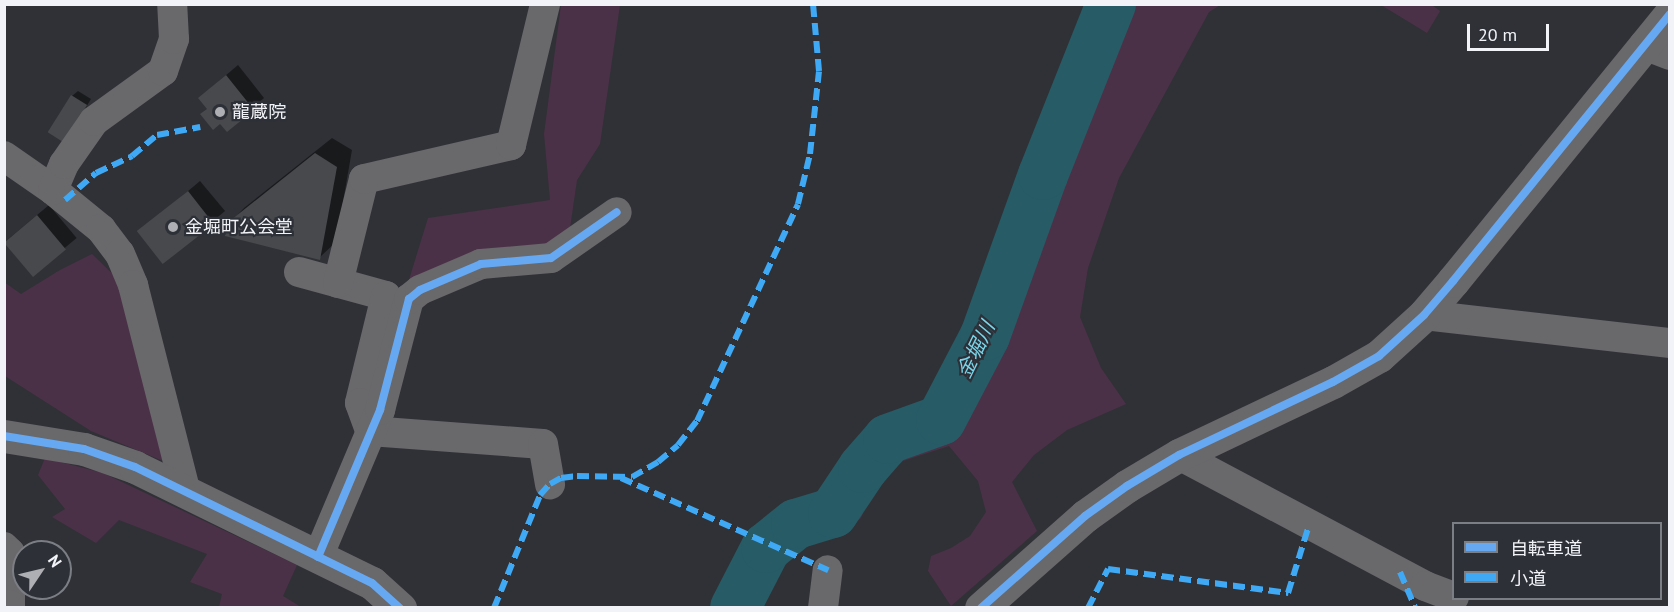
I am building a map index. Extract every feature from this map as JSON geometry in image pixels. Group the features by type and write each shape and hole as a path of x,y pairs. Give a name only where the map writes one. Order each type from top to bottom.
{"street":[{"path":"54,190 64,164 94,121 163,71 174,39 172,4"},
{"path":"338,283 364,179 511,145 545,4"},
{"path":"981,608 1085,516 1127,486 1179,455 1333,382 1379,356 1424,315 1657,50 1670,14"},
{"path":"4,156 54,190 101,229 120,254 133,285 186,493"},
{"path":"318,557 380,410 409,299 420,290 481,264 551,258 617,212"},
{"path":"299,272 386,296 360,403 370,430"},
{"path":"1424,315 1670,343"},
{"path":"370,430 543,444 550,484"},
{"path":"4,436 84,449 135,467 372,583 400,608"},
{"path":"1179,455 1425,586 1452,597"},
{"path":"4,547 9,554 10,605 8,608"},
{"path":"823,608 828,570"},
{"path":"1460,600 1478,608"}],"shaded area":[{"path":"561,5 620,5 600,144 577,180 570,228 546,249 408,283 428,218 550,200 544,134"},
{"path":"1122,5 1220,5 1209,12 1119,178 1088,268 1080,317 1101,368 1126,404 1067,430 1034,455 1012,482 1037,531 951,606 928,571 931,556 951,548 970,536 986,512 978,481 949,446 903,461 873,489 861,518 846,531 838,525 837,518 891,444 949,422 994,337 1049,177"},
{"path":"1381,5 1432,5 1440,11 1427,33"},
{"path":"92,254 129,290 168,463 91,431 5,376 4,282 21,294"},
{"path":"45,458 103,473 297,565 283,596 301,607 219,607 222,594 190,582 207,554 119,520 96,543 52,517 65,509 38,475"}],"building":[{"path":"226,75 254,110 227,132 220,124 213,130 200,114 207,109 198,98"},
{"path":"71,95 87,105 64,142 48,132"},
{"path":"315,153 337,167 320,260 225,236 226,224"},
{"path":"188,191 214,224 163,264 137,231"},
{"path":"37,215 66,249 33,277 4,243"}],"waterway":[{"name":"金堀川","path":"735,608 766,548 796,524 833,513 863,468 888,439 941,420 985,336 1043,175 1111,4"}],"marked path":[{"path":"494,608 540,495 550,484 561,478 577,476 632,477 658,462 678,445 697,421 798,204 810,154 819,71 813,4"},
{"path":"65,200 96,173 132,156 157,135 200,127"},
{"path":"621,478 828,570"},
{"path":"1088,608 1108,569 1288,593 1309,525"},
{"path":"1400,572 1415,608"}],"cycle path":[{"path":"981,608 1085,516 1127,486 1179,455 1333,382 1379,356 1424,315 1453,281 1670,14"},
{"path":"318,557 380,410 409,299 420,290 481,264 551,258 617,212"},
{"path":"4,436 84,449 135,467 372,583 400,608"}],"place":[{"name":"龍蔵院","path":"220,112"},
{"name":"金堀町公会堂","path":"173,227"}]}
